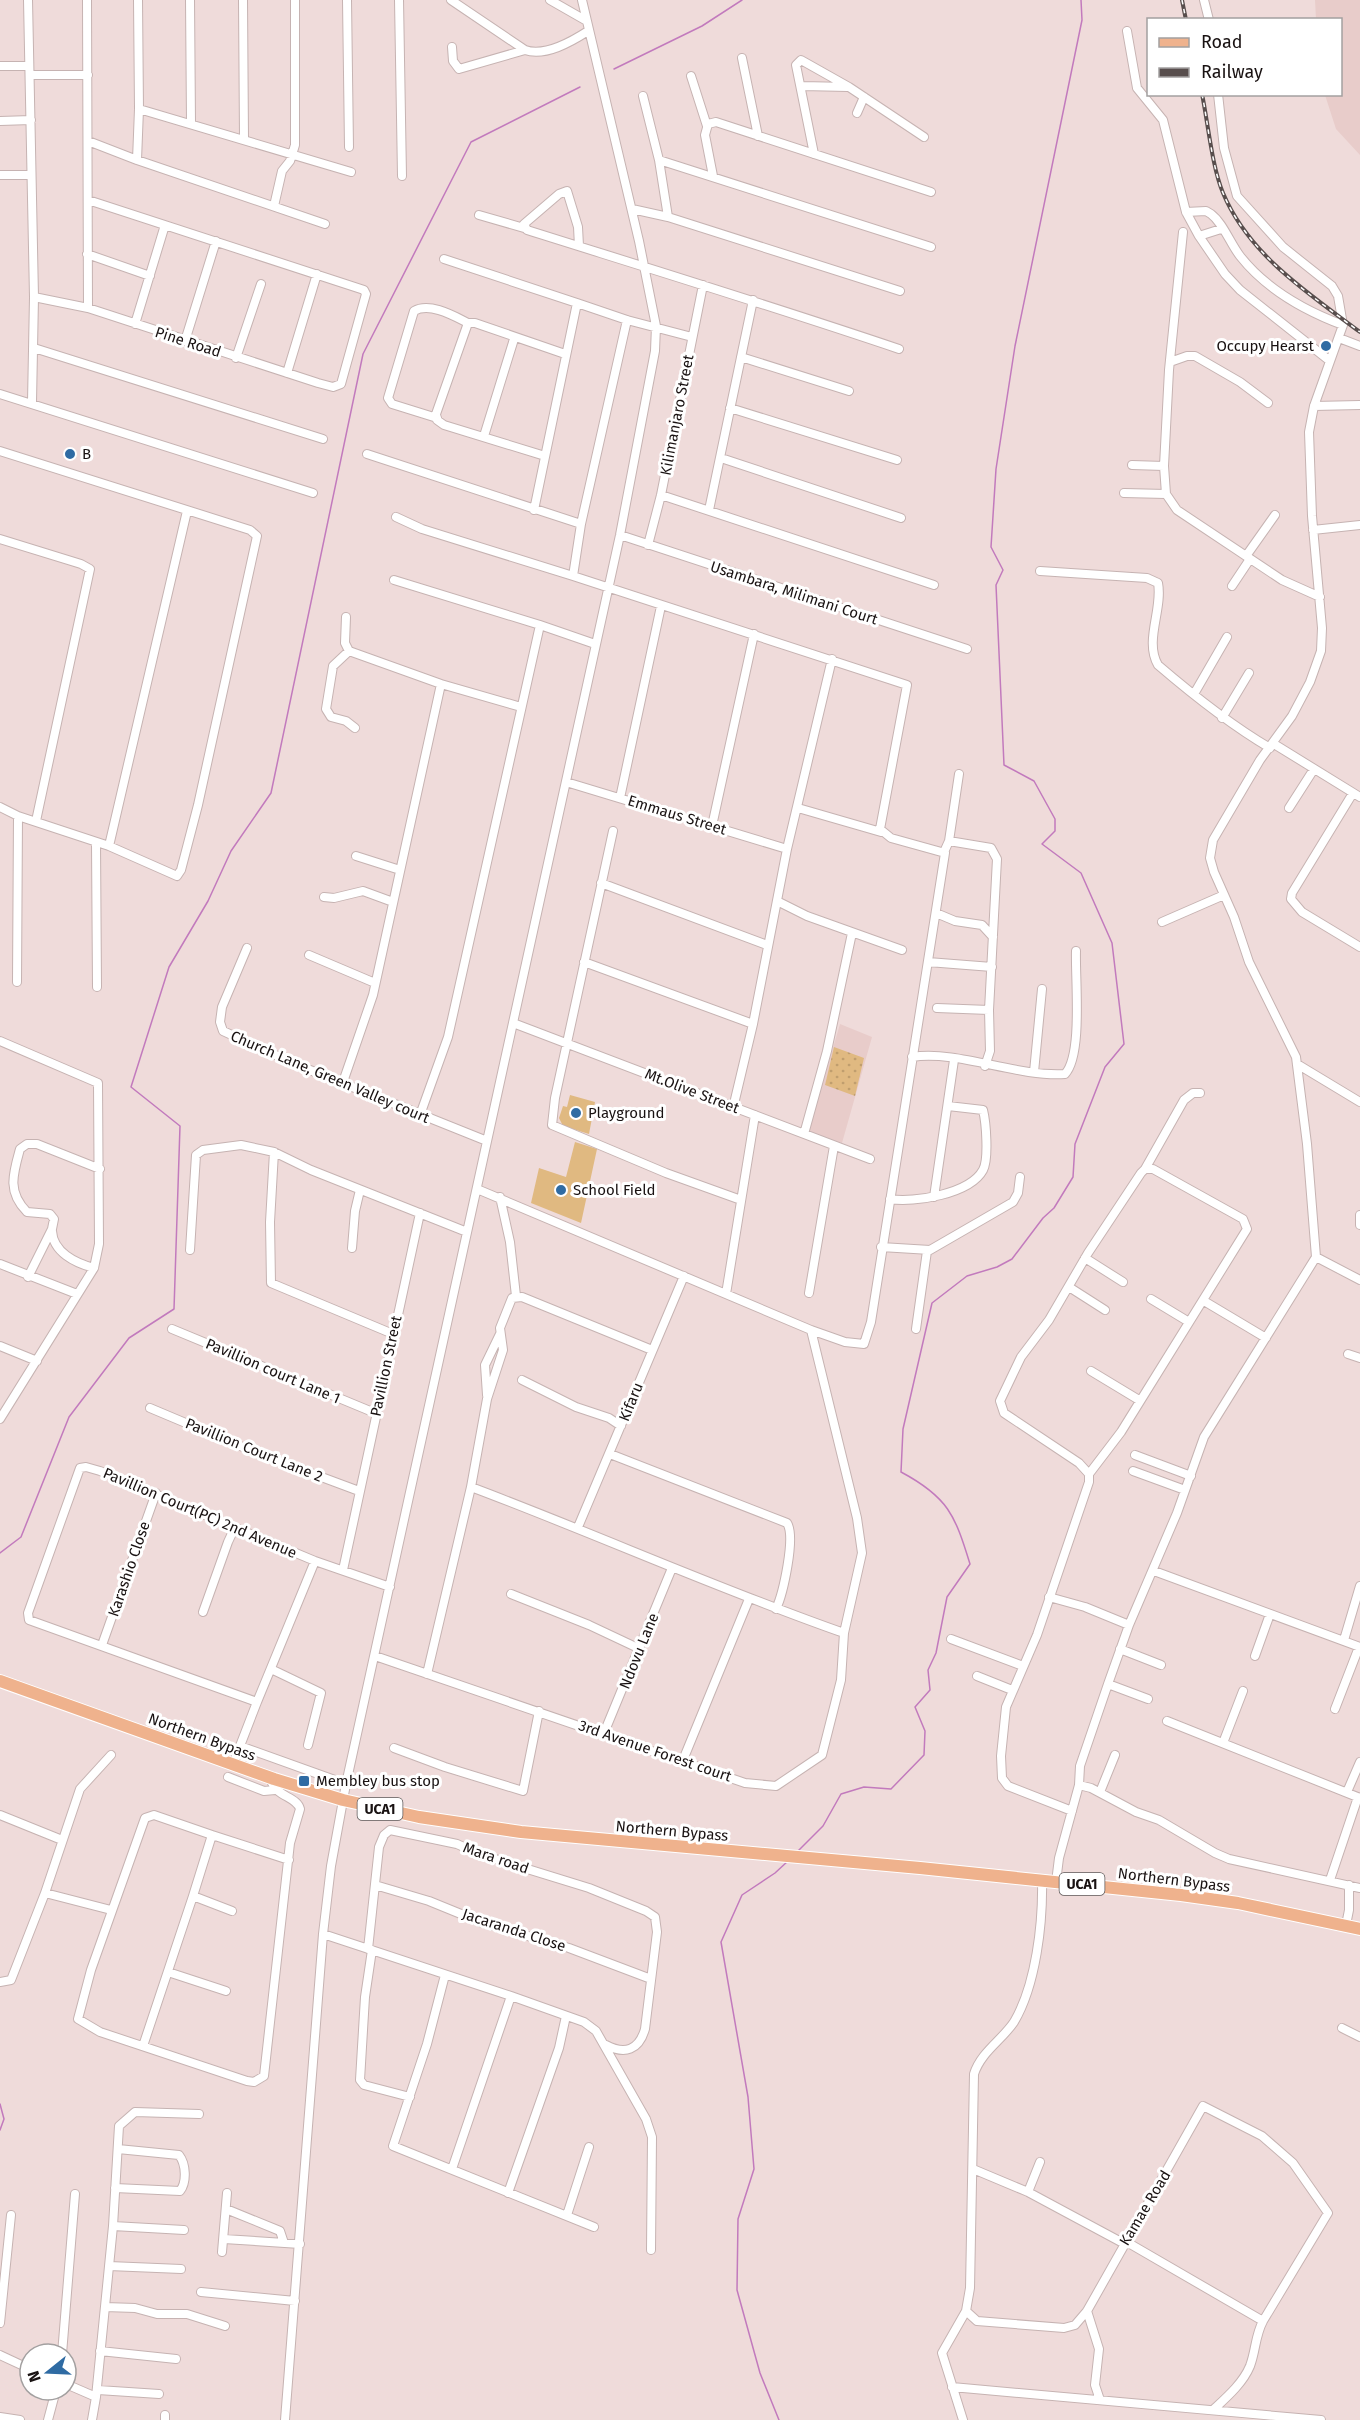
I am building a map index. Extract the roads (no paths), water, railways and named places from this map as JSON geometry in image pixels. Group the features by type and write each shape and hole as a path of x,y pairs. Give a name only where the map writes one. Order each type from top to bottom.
{"main road":[{"name":"Northern Bypass","path":"0,1681 233,1764 274,1784 468,1826 1042,1880 1238,1903 1360,1929"}],"street":[{"path":"28,0 34,297 32,402"},
{"path":"87,0 88,308"},
{"path":"136,160 139,109 138,0"},
{"path":"190,0 191,122"},
{"path":"243,0 244,138"},
{"path":"274,206 282,171 293,153 296,127 296,0"},
{"path":"347,0 349,147"},
{"path":"399,0 402,176"},
{"path":"451,0 525,50 534,53 571,42 588,31"},
{"path":"550,0 585,20"},
{"path":"285,2420 323,1934 343,1800 620,535 653,366 656,326 645,268 633,209 585,20 582,0"},
{"path":"1204,0 1208,18"},
{"path":"1127,31 1137,88 1163,120 1186,212 1199,236 1230,280 1330,361"},
{"path":"452,47 453,61 459,69 525,50"},
{"path":"742,58 758,136"},
{"path":"814,154 796,65 803,60 864,96 924,137"},
{"path":"0,66 29,66"},
{"path":"30,75 88,75"},
{"path":"692,76 706,126 705,135 713,176"},
{"path":"802,87 849,87"},
{"path":"643,96 659,160 668,217"},
{"path":"857,113 864,96"},
{"path":"1056,1882 1059,1858 1079,1785 1080,1766 1129,1625 1154,1571 1204,1437 1316,1257 1297,1064 1292,1047 1249,962 1212,866 1210,848 1260,760 1272,746 1306,689 1321,651 1320,597 1313,530 1309,432 1314,406 1342,325 1338,296 1332,286 1283,248 1237,196 1224,148 1218,96"},
{"path":"139,109 191,122 351,172"},
{"path":"0,121 31,120"},
{"path":"706,126 713,122 725,124 931,192"},
{"path":"88,141 136,160 325,224"},
{"path":"659,160 931,247"},
{"path":"0,175 31,175"},
{"path":"524,228 526,220 559,194 567,191 578,227 579,246"},
{"path":"88,200 317,274 287,373"},
{"path":"633,209 668,217 900,291"},
{"path":"1186,212 1206,211 1215,218 1240,257 1267,286 1295,303 1342,325"},
{"path":"479,215 753,300 899,349"},
{"path":"135,324 165,225"},
{"path":"1199,236 1221,228"},
{"path":"1183,232 1170,362 1164,466 1166,494 1177,510 1248,558 1292,586 1320,597"},
{"path":"185,341 216,241"},
{"path":"87,254 150,276"},
{"path":"444,259 627,320 692,337"},
{"name":"Pine Road","path":"34,297 88,308 236,358 333,387 341,384 366,294 364,290 317,274"},
{"path":"236,358 261,284"},
{"name":"Kilimanjaro Street","path":"648,545 661,495 703,285"},
{"path":"709,510 753,300"},
{"path":"534,510 577,303"},
{"path":"545,456 444,425 437,418 400,407 388,400 414,311 420,308 440,311 514,339 565,354"},
{"path":"573,576 581,524 627,320"},
{"path":"437,418 468,323"},
{"path":"1339,338 1360,346"},
{"path":"484,436 514,339"},
{"path":"34,348 323,439"},
{"path":"1170,362 1186,356 1195,357 1240,382 1268,403"},
{"path":"741,357 849,391"},
{"path":"0,394 32,402 313,493"},
{"path":"1314,406 1360,405"},
{"path":"730,408 897,460"},
{"path":"0,451 250,530 257,536 201,794 183,864 177,876 110,846 18,816 0,807"},
{"path":"368,454 581,524"},
{"path":"721,458 901,518"},
{"path":"1132,465 1164,466"},
{"path":"1124,493 1166,494"},
{"path":"661,495 934,585"},
{"path":"110,846 187,511"},
{"path":"1232,586 1275,515"},
{"path":"396,517 422,529 832,659 908,686 881,832"},
{"path":"1313,530 1360,525"},
{"name":"Usambara, Milimani Court","path":"620,535 968,649"},
{"path":"0,539 81,564 90,569 36,821"},
{"path":"1040,571 1147,578 1158,583 1160,595 1154,619 1155,661 1186,690 1222,718 1356,795 1296,885 1291,899 1302,912 1360,947"},
{"path":"394,580 595,644"},
{"path":"620,798 661,606"},
{"path":"346,617 345,643 349,651 441,684 521,707"},
{"path":"420,1115 448,1037 540,625"},
{"path":"712,826 754,634"},
{"path":"1194,694 1227,637"},
{"path":"349,651 333,666 327,712 355,728"},
{"path":"733,1108 753,1024 787,849 832,659"},
{"path":"1222,718 1249,673"},
{"path":"343,1082 375,983 441,684"},
{"path":"1289,808 1314,769"},
{"path":"477,1189 811,1330 858,1346 864,1344 871,1323 958,774"},
{"name":"Emmaus Street","path":"566,782 787,849"},
{"path":"798,808 881,832 915,847 944,852"},
{"path":"17,982 18,816"},
{"path":"612,831 566,1043 552,1125 666,1173 741,1200"},
{"path":"949,841 991,848 996,854 989,1010 990,1051 985,1066"},
{"path":"96,843 97,987"},
{"path":"356,856 400,870"},
{"path":"601,883 767,945"},
{"path":"324,897 334,898 363,891 393,902"},
{"path":"1162,922 1224,895"},
{"path":"777,901 852,933 902,950"},
{"path":"936,913 955,921 982,925 993,936"},
{"path":"804,1134 827,1051 852,933"},
{"name":"Church Lane, Green Valley court","path":"247,948 222,1007 220,1022 223,1031 286,1061 488,1141"},
{"path":"912,1057 925,1055 985,1066 1065,1074 1074,1061 1078,1012 1076,951"},
{"path":"309,955 375,983"},
{"path":"584,962 753,1024"},
{"path":"928,962 992,968"},
{"path":"1034,1072 1042,989"},
{"path":"937,1008 989,1010"},
{"name":"Mt.Olive Street","path":"513,1023 870,1159"},
{"path":"0,1041 98,1083 100,1169 99,1244 94,1268 0,1419"},
{"path":"933,1197 954,1060"},
{"path":"1297,1064 1360,1101"},
{"path":"1089,1474 1079,1463 1008,1417 1000,1406 1002,1395 1021,1357 1145,1169 1184,1100 1193,1093 1200,1094"},
{"path":"890,1199 918,1201 933,1197 976,1177 985,1166 983,1110 948,1106"},
{"path":"726,1294 755,1115"},
{"path":"94,1268 60,1250 52,1240 52,1216 27,1212 13,1192 16,1162 22,1146 27,1144 37,1144 100,1169"},
{"path":"190,1250 198,1153 203,1150 241,1145 274,1152 310,1170 468,1232"},
{"path":"809,1293 834,1146"},
{"path":"274,1152 270,1222 271,1283 393,1334"},
{"path":"1072,1811 1020,1792 1008,1786 1002,1778 1002,1737 1006,1707 1049,1597 1089,1482 1089,1474 1120,1432 1247,1229 1246,1222 1161,1172 1145,1169"},
{"path":"882,1247 927,1251 1013,1202 1018,1193 1020,1177"},
{"path":"352,1248 355,1211 360,1190"},
{"path":"500,1197 510,1242 516,1296"},
{"name":"Pavillion Street","path":"344,1570 375,1413 420,1213"},
{"path":"1360,1215 1360,1225"},
{"path":"28,1277 52,1229"},
{"path":"916,1329 927,1251"},
{"path":"1316,1257 1360,1280"},
{"path":"1085,1258 1123,1282"},
{"path":"0,1264 28,1277 76,1294"},
{"name":"Kifaru","path":"578,1527 684,1276"},
{"path":"1069,1287 1105,1310"},
{"path":"487,1399 485,1365 500,1334 503,1317 512,1298 516,1296"},
{"path":"516,1296 652,1350"},
{"path":"1151,1299 1189,1322"},
{"path":"1204,1301 1266,1338"},
{"name":"Pavillion court Lane 1","path":"172,1329 375,1413"},
{"name":"3rd Avenue Forest court","path":"375,1656 745,1783 776,1786 816,1760 825,1747 841,1680 844,1633 862,1546 811,1330"},
{"path":"427,1674 471,1487 487,1399 502,1350 500,1334"},
{"path":"0,1346 37,1361"},
{"path":"1348,1353 1360,1358"},
{"path":"1091,1371 1139,1400"},
{"path":"522,1380 576,1407 609,1418 621,1426"},
{"name":"Pavillion Court Lane 2","path":"150,1408 257,1453 359,1491"},
{"path":"610,1454 787,1523 791,1540 783,1590 776,1609"},
{"path":"1135,1455 1191,1476"},
{"name":"Pavillion Court(PC) 2nd Avenue","path":"257,1702 31,1622 28,1617 61,1518 82,1467 156,1493 315,1561 390,1587"},
{"path":"1133,1471 1185,1490"},
{"path":"471,1487 578,1527 749,1599 844,1633"},
{"name":"Karashio Close","path":"102,1646 156,1493"},
{"path":"203,1612 228,1542 236,1527"},
{"path":"233,1764 315,1561"},
{"name":"Ndovu Lane","path":"604,1733 672,1568"},
{"path":"1154,1571 1360,1647 1335,1709"},
{"path":"1344,1640 1360,1586"},
{"path":"511,1594 589,1625 640,1649"},
{"path":"1049,1597 1085,1607 1129,1625"},
{"path":"683,1760 749,1599"},
{"path":"1255,1656 1270,1614"},
{"path":"951,1639 1023,1666"},
{"path":"1120,1649 1161,1665"},
{"path":"271,1669 321,1693 308,1745"},
{"path":"977,1676 1012,1690"},
{"path":"1108,1684 1148,1699"},
{"path":"1223,1743 1243,1691"},
{"path":"394,1748 445,1767 523,1791 539,1711"},
{"path":"1167,1721 1359,1797 1330,1880"},
{"path":"240,1746 346,1784"},
{"path":"0,1982 11,1980 45,1893 80,1789 111,1755"},
{"path":"1100,1792 1116,1755"},
{"path":"1347,1792 1360,1762"},
{"path":"228,1777 264,1791 274,1784 300,1806 289,1860 264,2076 254,2082 247,2081 100,2032 78,2019 111,1910 145,1818 154,1815 289,1860"},
{"path":"1079,1785 1100,1792 1136,1812 1159,1820 1229,1859 1360,1888"},
{"path":"0,1815 62,1840"},
{"name":"Mara road","path":"410,2097 364,2085 360,2080 375,1885 380,1847 384,1835 390,1830 456,1844 479,1854 589,1888 655,1917 657,1936 651,1979"},
{"path":"143,2046 212,1836"},
{"path":"963,2420 942,2348 966,2311 972,2244 974,2074 980,2061 1003,2036 1018,2013 1036,1954 1042,1880"},
{"name":"Jacaranda Close","path":"375,1885 429,1901 494,1926 546,1941 651,1979"},
{"path":"1346,1925 1349,1910 1349,1885"},
{"path":"45,1893 111,1910"},
{"path":"193,1896 232,1911"},
{"path":"323,1934 511,1996 592,2027 606,2045 646,2119 652,2137 651,2250"},
{"path":"168,1972 226,1991"},
{"path":"445,1975 410,2097 393,2146 594,2227"},
{"path":"606,2045 616,2051 626,2051 641,2041 645,2029 651,1979"},
{"path":"452,2169 511,1996"},
{"path":"508,2193 559,2049 566,2016"},
{"path":"1342,2028 1360,2037"},
{"name":"Kamae Road","path":"1087,2310 1203,2106 1262,2136 1293,2163 1328,2213 1263,2321"},
{"path":"92,2420 97,2393 113,2226 119,2126 135,2112 199,2114"},
{"path":"567,2215 589,2147"},
{"path":"115,2188 180,2191 184,2186 183,2162 179,2155 118,2149"},
{"path":"1028,2192 1040,2162"},
{"path":"973,2169 1028,2192 1124,2242 1263,2321 1255,2336 1250,2367 1234,2389 1214,2409"},
{"path":"222,2252 227,2193"},
{"path":"63,2342 75,2194"},
{"path":"226,2209 280,2231 284,2243"},
{"path":"0,2323 11,2215"},
{"path":"113,2226 184,2230"},
{"path":"224,2239 300,2244"},
{"path":"109,2266 181,2269"},
{"path":"201,2292 295,2301"},
{"path":"105,2307 135,2308 157,2314 187,2314 225,2326"},
{"path":"966,2311 977,2321 1064,2328 1075,2325 1087,2310 1098,2338 1095,2385 1100,2400"},
{"path":"100,2351 176,2359"},
{"path":"1,2358 18,2364"},
{"path":"78,2387 97,2393 159,2394"},
{"path":"952,2387 1321,2420"},
{"path":"48,2420 53,2402"},
{"path":"0,2417 20,2420"}],"waterway":[{"path":"614,69 702,26 742,0"},
{"path":"798,1851 823,1826 841,1794 864,1787 891,1789 924,1755 925,1731 915,1707 930,1690 928,1670 936,1653 947,1597 970,1564 960,1532 948,1509 930,1490 901,1472 903,1429 932,1303 967,1276 997,1267 1012,1259 1043,1218 1054,1208 1073,1177 1075,1144 1105,1067 1124,1044 1112,943 1081,873 1042,844 1055,831 1055,819 1034,781 1004,765 996,585 1003,570 991,547 996,469 1015,346 1082,20 1081,0"},
{"path":"0,1553 21,1537 69,1417 129,1338 174,1309 180,1126 131,1087 169,967 208,901 231,851 271,793 363,354 471,142 580,87"},
{"path":"779,2420 760,2373 737,2290 738,2219 754,2169 748,2097 721,1942 742,1895 775,1873 788,1861"},
{"path":"0,2104 4,2119 0,2130"}],"railway":[{"path":"1182,0 1186,18"},
{"path":"1202,96 1216,171 1223,193 1234,215 1264,254 1282,271 1360,332"}],"place":[{"name":"Occupy Hearst","path":"1326,346"},
{"name":"B","path":"70,454"},
{"name":"Playground","path":"576,1113"},
{"name":"School Field","path":"561,1190"},
{"name":"Membley bus stop","path":"304,1781"}]}
